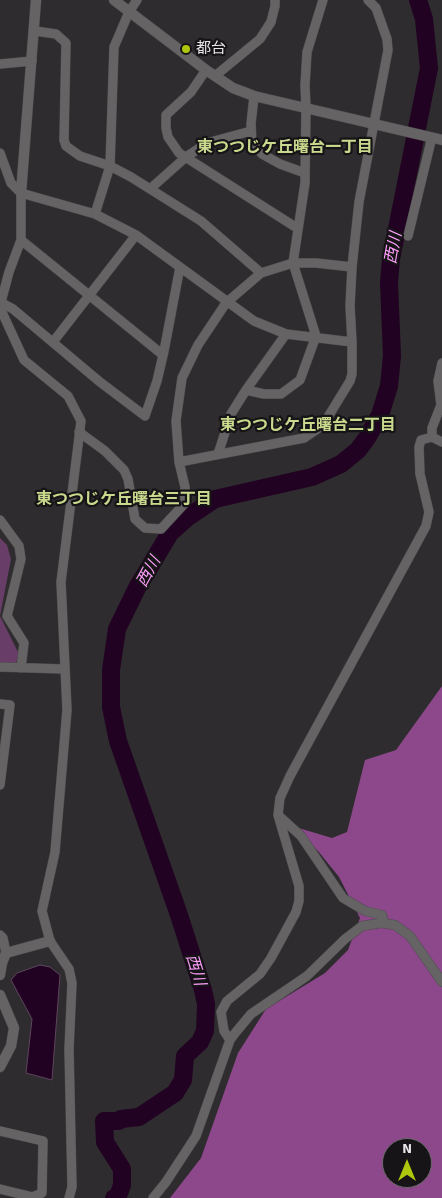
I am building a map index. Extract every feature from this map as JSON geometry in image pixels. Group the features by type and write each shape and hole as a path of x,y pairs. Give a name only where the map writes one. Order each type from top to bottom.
{"street":[{"path":"36,0 21,193 21,240 9,272 1,302 1,310 24,360 68,396 81,421 61,582 67,710 55,852 42,911 50,941 69,969 72,983 69,1049 72,1187 69,1198"},
{"path":"114,0 206,70 233,88 254,96 437,139 408,236"},
{"path":"95,214 110,166 114,46 129,12 138,0"},
{"path":"215,76 260,39 271,22 276,6 275,0"},
{"path":"246,390 264,394 282,394 300,380 316,336 293,263 305,173 307,52 323,0"},
{"path":"180,462 304,438 323,425 350,381 352,374 352,342 350,306 359,202 388,50 387,39 376,8 368,0"},
{"path":"35,32 56,34 66,43 64,140 66,146 80,156 110,166 201,221 262,273"},
{"path":"0,64 32,61"},
{"path":"206,70 191,92 166,115 168,137 178,153 297,228"},
{"path":"254,96 250,124 252,142 262,154 280,164 305,173"},
{"path":"150,189 186,157 207,142 251,131"},
{"path":"0,153 4,175 21,193 95,214 136,236 254,321 286,334 316,336 352,342"},
{"path":"53,342 136,236"},
{"path":"21,240 163,355"},
{"path":"79,432 105,451 124,470 128,479 135,519 145,528 160,529 186,503 176,421 182,378 198,345 226,302 262,273 293,263 316,263 352,267"},
{"path":"1,302 13,309 100,382 145,416 157,381 180,267"},
{"path":"218,454 231,414 286,334"},
{"path":"432,437 432,428 441,405 441,391 438,381 442,363"},
{"path":"230,1040 224,1031 221,1012 227,1000 260,974 296,912 299,902 299,886 278,815 280,798 290,776 426,526 429,512 420,474 419,447 421,440 432,437 442,442"},
{"path":"0,520 19,546 21,559 7,616 24,643 21,668"},
{"path":"0,668 64,669"},
{"path":"0,704 10,704 0,785"},
{"path":"278,815 301,836 343,898 365,911 382,915 384,923"},
{"path":"153,1198 166,1182 196,1136 230,1040 251,1014 307,976 351,934 362,926 384,923 395,926 410,936 442,982"},
{"path":"0,935 3,938 6,953 0,975"},
{"path":"6,953 50,941"},
{"path":"0,994 14,1028 11,1046 0,1067"},
{"path":"0,1131 43,1141 42,1193 32,1197 0,1189"}],"shaded area":[{"path":"0,538 7,545 11,559 0,616"},
{"path":"0,616 19,654 16,663 0,663"},
{"path":"442,686 442,1198 170,1198 201,1158 238,1053 266,1009 325,973 348,950 360,918 339,877 318,851 292,826 332,838 347,832 365,760 396,750"},
{"path":"40,965 50,967 60,975 52,1080 26,1073 32,1019 11,980 17,973"}],"waterway":[{"name":"西川","path":"114,1198 118,1196 122,1185 122,1169 105,1142 104,1121 119,1121 121,1119 139,1117 175,1093 183,1080 185,1056 200,1042 205,1031 206,1004 179,915 118,741 111,707 111,670 117,629 137,588 170,533 188,517 215,499 312,477 341,464 358,450 380,415 389,386 392,356 389,282 391,259 429,68 424,19 418,0"}],"place":[{"name":"都台","path":"186,49"}],"district":[{"name":"東つつじケ丘曙台一丁目","path":"285,148"},
{"name":"東つつじケ丘曙台二丁目","path":"308,426"},
{"name":"東つつじケ丘曙台三丁目","path":"124,500"}]}
